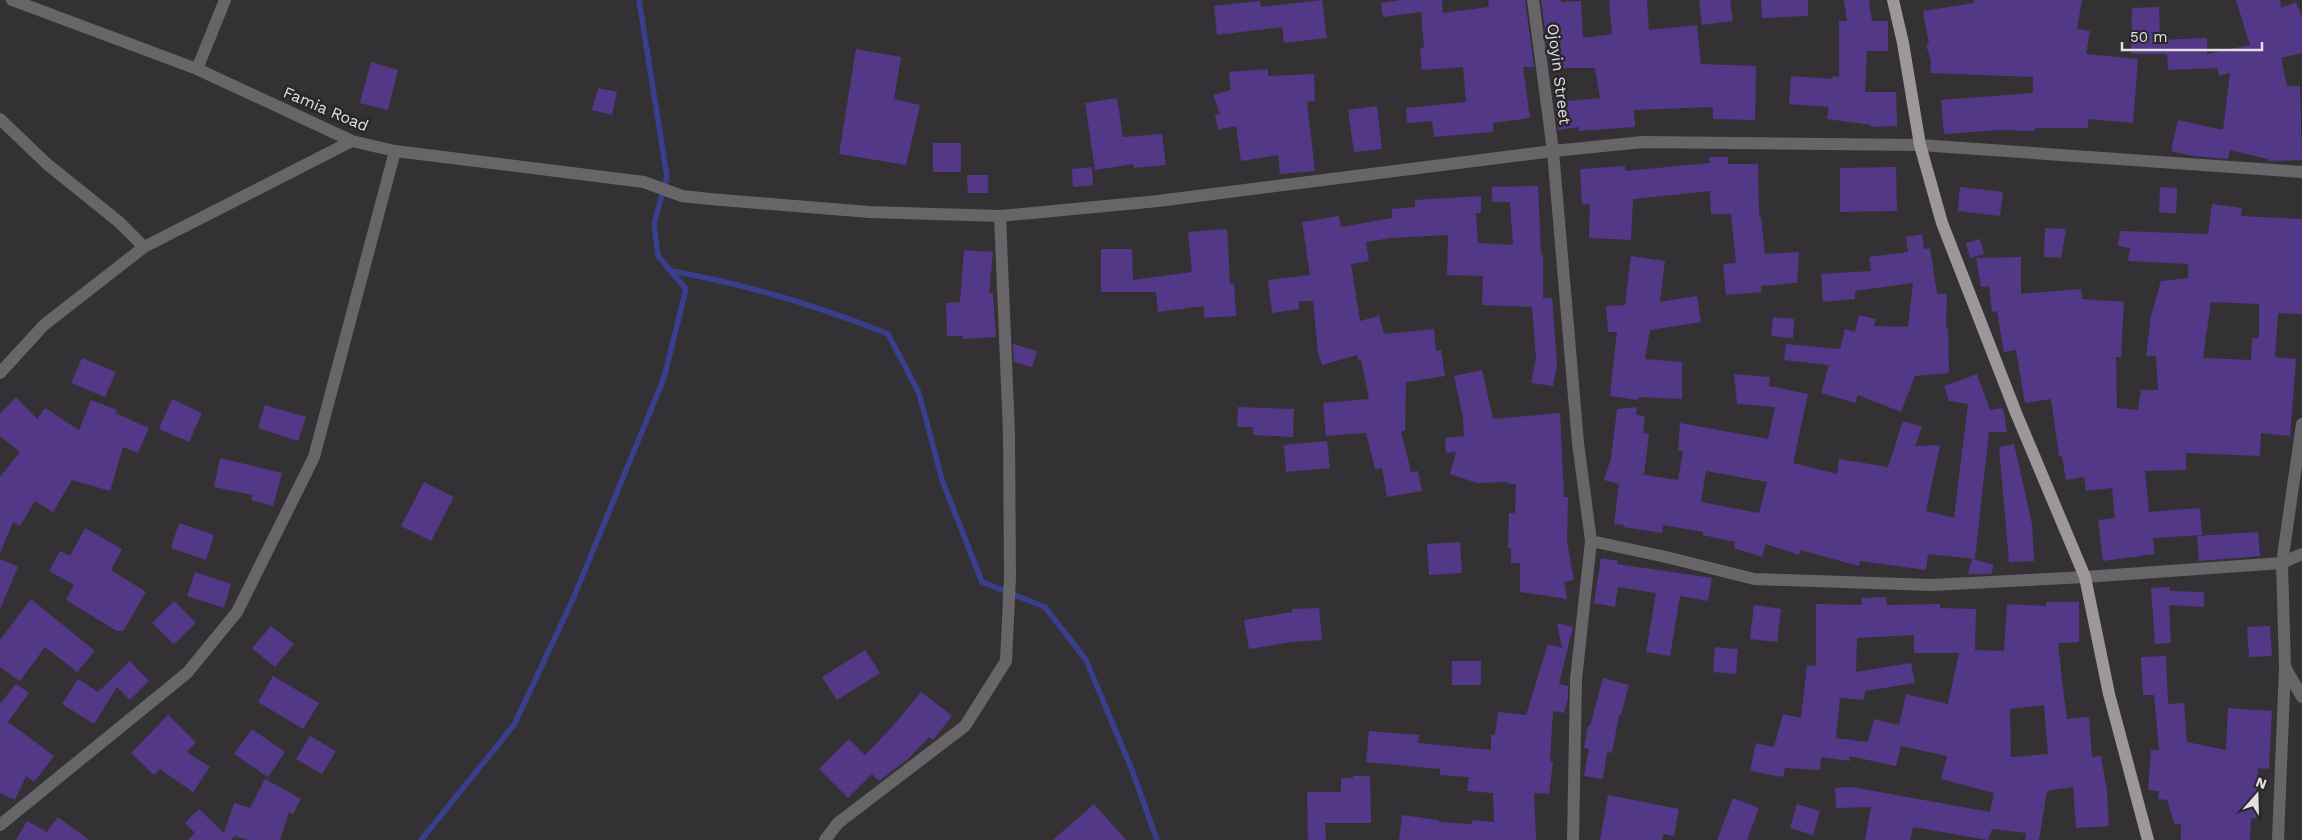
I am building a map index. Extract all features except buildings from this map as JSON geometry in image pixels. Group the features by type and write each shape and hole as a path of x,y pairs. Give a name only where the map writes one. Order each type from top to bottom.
{"main road":[{"path":"1893,0 1903,43 1920,145 1942,224 2016,413 2085,577 2110,694 2148,840"}],"street":[{"name":"Famia Road","path":"12,0 197,69 352,141 394,151 644,182 682,196 869,212 1000,216 1158,201 1643,142 1920,145 2302,172"},
{"path":"197,69 225,0"},
{"name":"Ojoyin Street","path":"1533,0 1553,152 1578,443 1591,541 1576,679 1573,840"},
{"path":"0,119 47,164 119,222 144,247"},
{"path":"0,373 44,325 144,247 352,141"},
{"path":"0,825 187,673 236,612 314,457 394,151"},
{"path":"825,840 838,823 965,726 1006,661 1010,578 1009,433 1000,216"},
{"path":"2278,840 2285,667 2282,563 2302,424"},
{"path":"1591,541 1754,579 1932,586 2282,563 2302,554"},
{"path":"2285,667 2302,697"}],"waterway":[{"path":"421,840 514,725 573,599 664,378 686,289 658,256 654,224 667,177 639,0"},
{"path":"671,271 754,289 835,314 888,334 919,393 942,480 982,582 1045,607 1086,660 1132,770 1157,840"}]}
